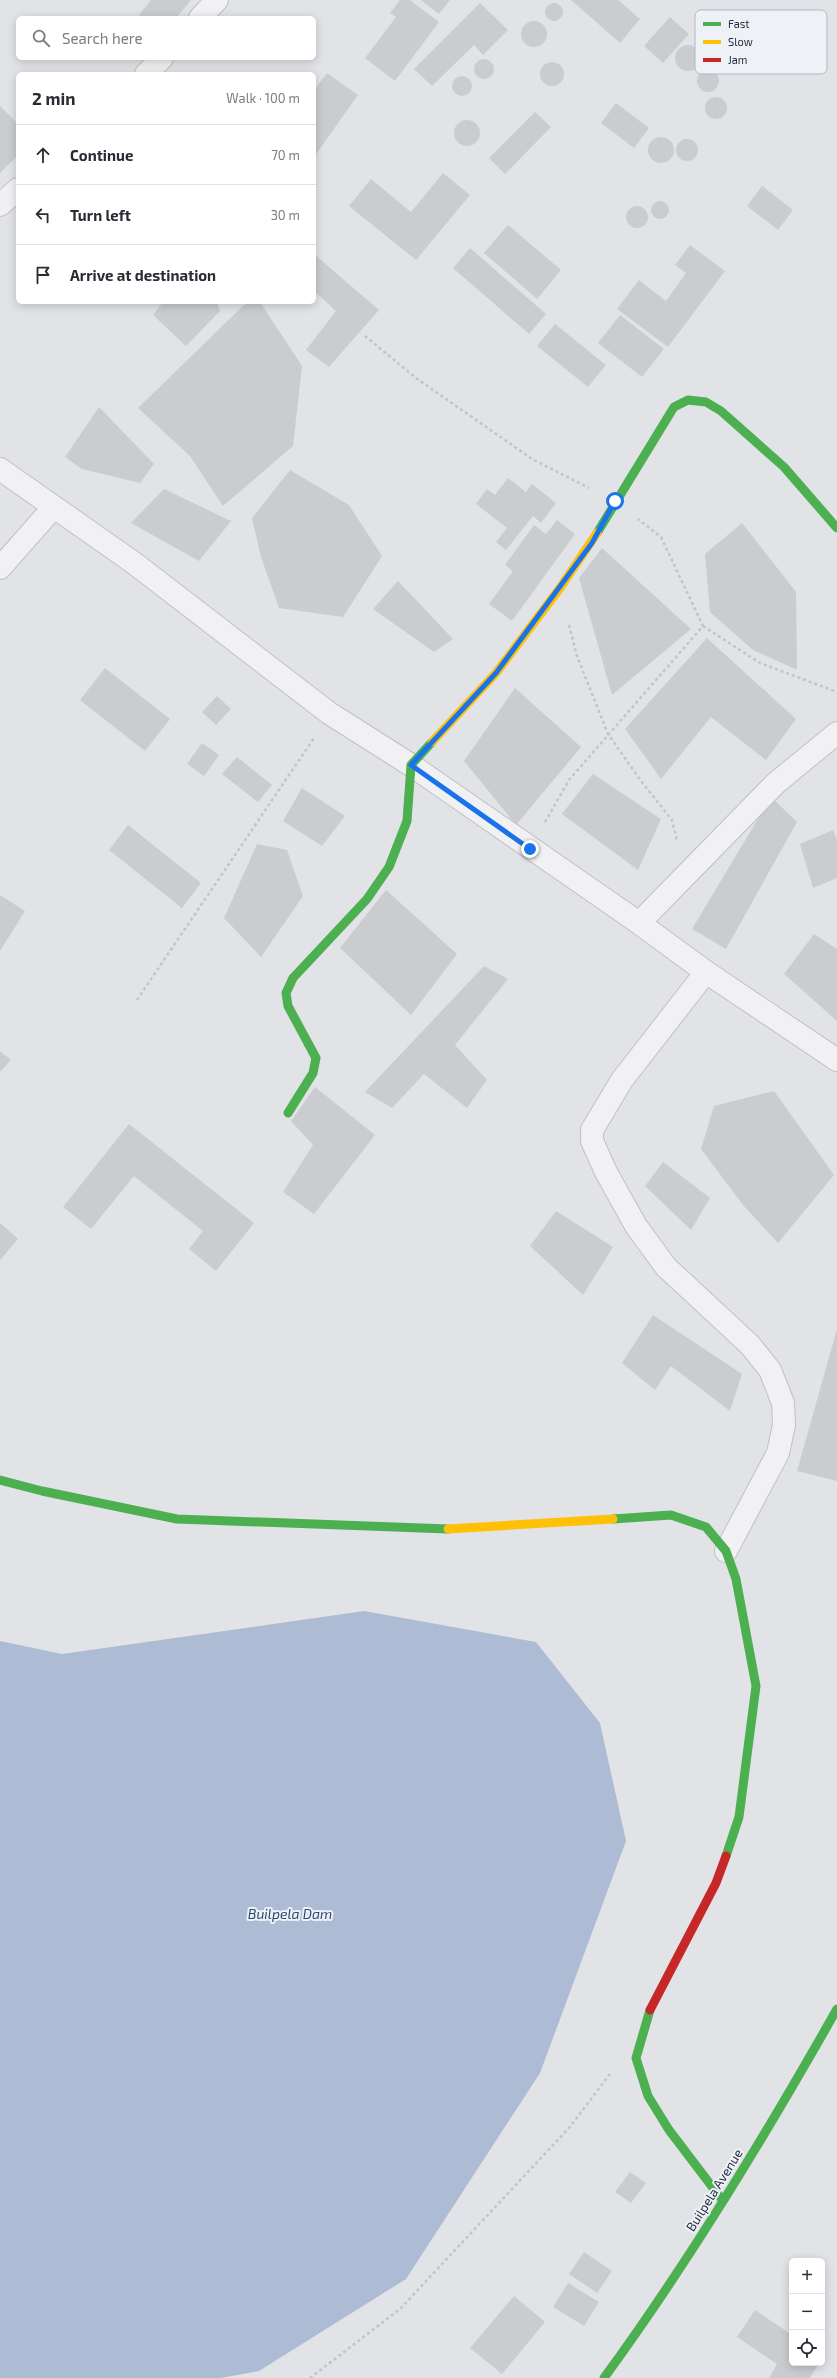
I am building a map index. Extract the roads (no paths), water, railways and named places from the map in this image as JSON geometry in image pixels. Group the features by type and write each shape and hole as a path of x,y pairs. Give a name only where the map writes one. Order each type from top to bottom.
{"street":[{"path":"202,16 217,0"},
{"path":"148,72 160,60"},
{"path":"0,205 16,190"},
{"path":"288,1113 313,1073 316,1058 288,1006 286,992 293,978 367,898 389,868 407,821 411,765 496,673 560,588 592,543 615,501 674,406 688,400 706,402 720,411 784,467 837,528"},
{"path":"0,469 53,508 134,563 329,713 411,765 639,923 706,972 837,1060"},
{"path":"0,568 53,508"},
{"path":"639,923 776,783 837,733"},
{"path":"706,972 622,1080 592,1130 592,1141 606,1172 636,1226 666,1267 750,1345 770,1370 783,1403 784,1424 778,1453 726,1551"},
{"path":"0,1480 42,1491 177,1518 463,1530 671,1515 706,1527 726,1551 736,1579 756,1686 739,1817 716,1883 652,2005 636,2058 648,2096 669,2130 723,2201"},
{"name":"Builpela Avenue","path":"604,2378 646,2323 785,2100 837,2009"}],"water":[{"name":"Builpela Dam","path":"364,1611 536,1642 600,1723 626,1841 540,2073 406,2279 259,2371 221,2378 0,2378 0,1641 62,1654"}]}
